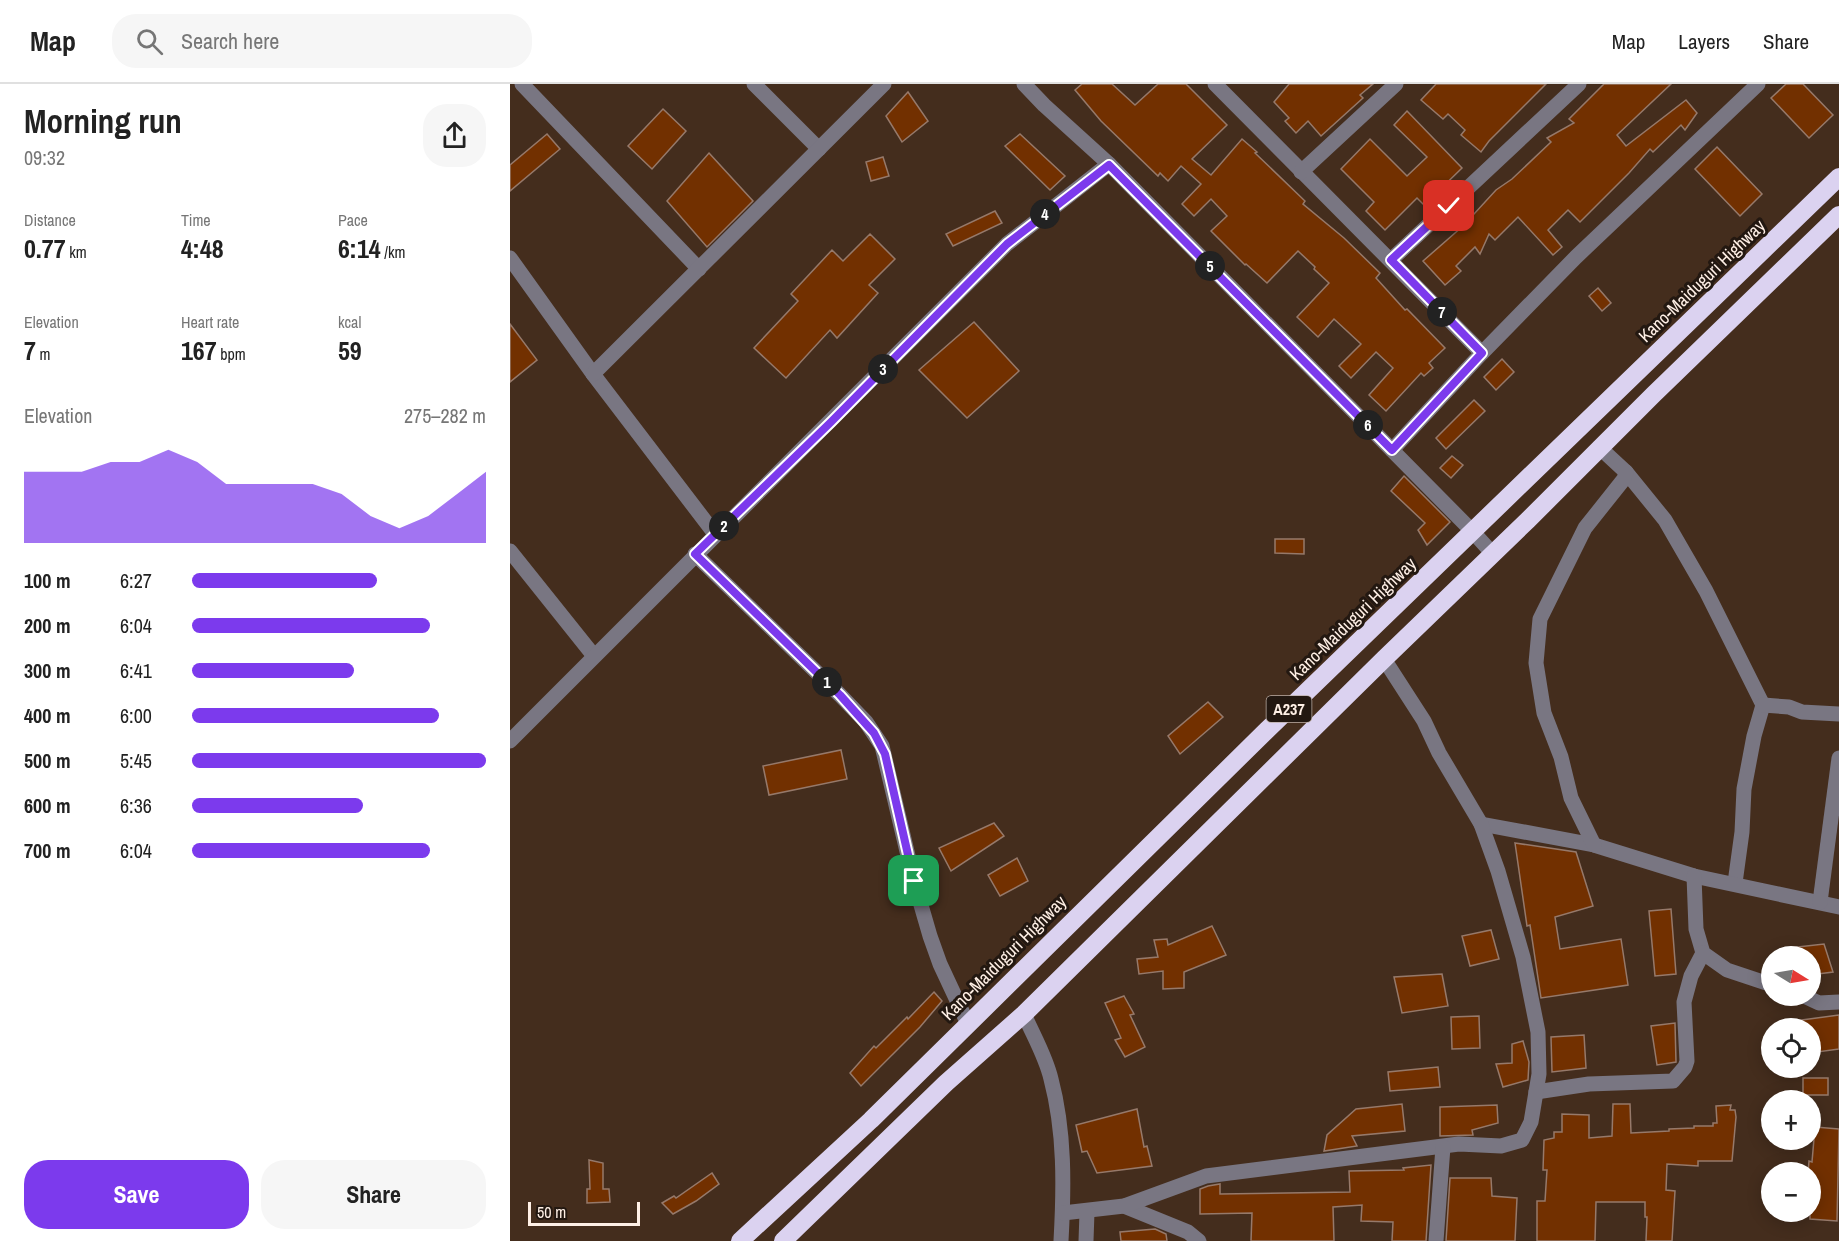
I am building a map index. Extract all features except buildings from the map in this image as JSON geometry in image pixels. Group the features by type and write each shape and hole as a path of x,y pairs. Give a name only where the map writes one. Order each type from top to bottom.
{"highway":[{"name":"Kano-Maiduguri Highway","path":"740,1241 871,1120 1259,738 1839,177"},
{"name":"A237","path":"783,1241 946,1083 1024,1014 1599,447 1839,215"}],"street":[{"path":"522,84 699,269"},
{"path":"754,84 819,149"},
{"path":"593,374 884,84"},
{"path":"1047,84 1030,90 1109,165 1493,554"},
{"path":"1216,84 1482,353"},
{"path":"1301,172 1396,84"},
{"path":"1391,260 1579,84"},
{"path":"1392,450 1576,257 1758,84"},
{"path":"510,741 1007,244 1109,165"},
{"path":"510,258 593,374 715,534"},
{"path":"1599,447 1626,472 1665,520 1706,591 1763,705 1754,735 1744,789 1742,832 1735,883"},
{"path":"1594,845 1571,798 1561,757 1544,713 1536,663 1540,619 1585,528 1624,479 1626,472"},
{"path":"510,551 594,656"},
{"path":"695,554 840,695 866,722 882,746 911,871 930,936 940,964 968,1024"},
{"path":"1063,1214 1124,1206 1206,1176 1459,1144 1502,1146 1522,1140 1531,1122 1539,1074 1538,1032 1523,957 1498,871 1481,824 1439,753 1424,721 1384,659"},
{"path":"1763,705 1789,707 1802,712 1839,714"},
{"path":"1820,902 1839,758"},
{"path":"1481,824 1594,845 1694,876 1839,907"},
{"path":"1694,876 1696,929 1703,953 1727,970 1761,981"},
{"path":"1536,1092 1589,1084 1673,1081 1685,1067 1687,1061 1684,1002 1691,976 1703,953"},
{"path":"1821,1003 1839,1002"},
{"path":"1024,1014 1051,1077 1061,1136 1064,1177 1061,1241"},
{"path":"1436,1241 1443,1147"},
{"path":"1124,1206 1188,1232 1199,1241"},
{"path":"1086,1241 1087,1212"}],"route":[{"path":"914,881 900,828 885,754 874,733 840,695 695,554 831,422 1007,244 1109,165 1392,450 1482,353 1391,260 1449,206"}]}
